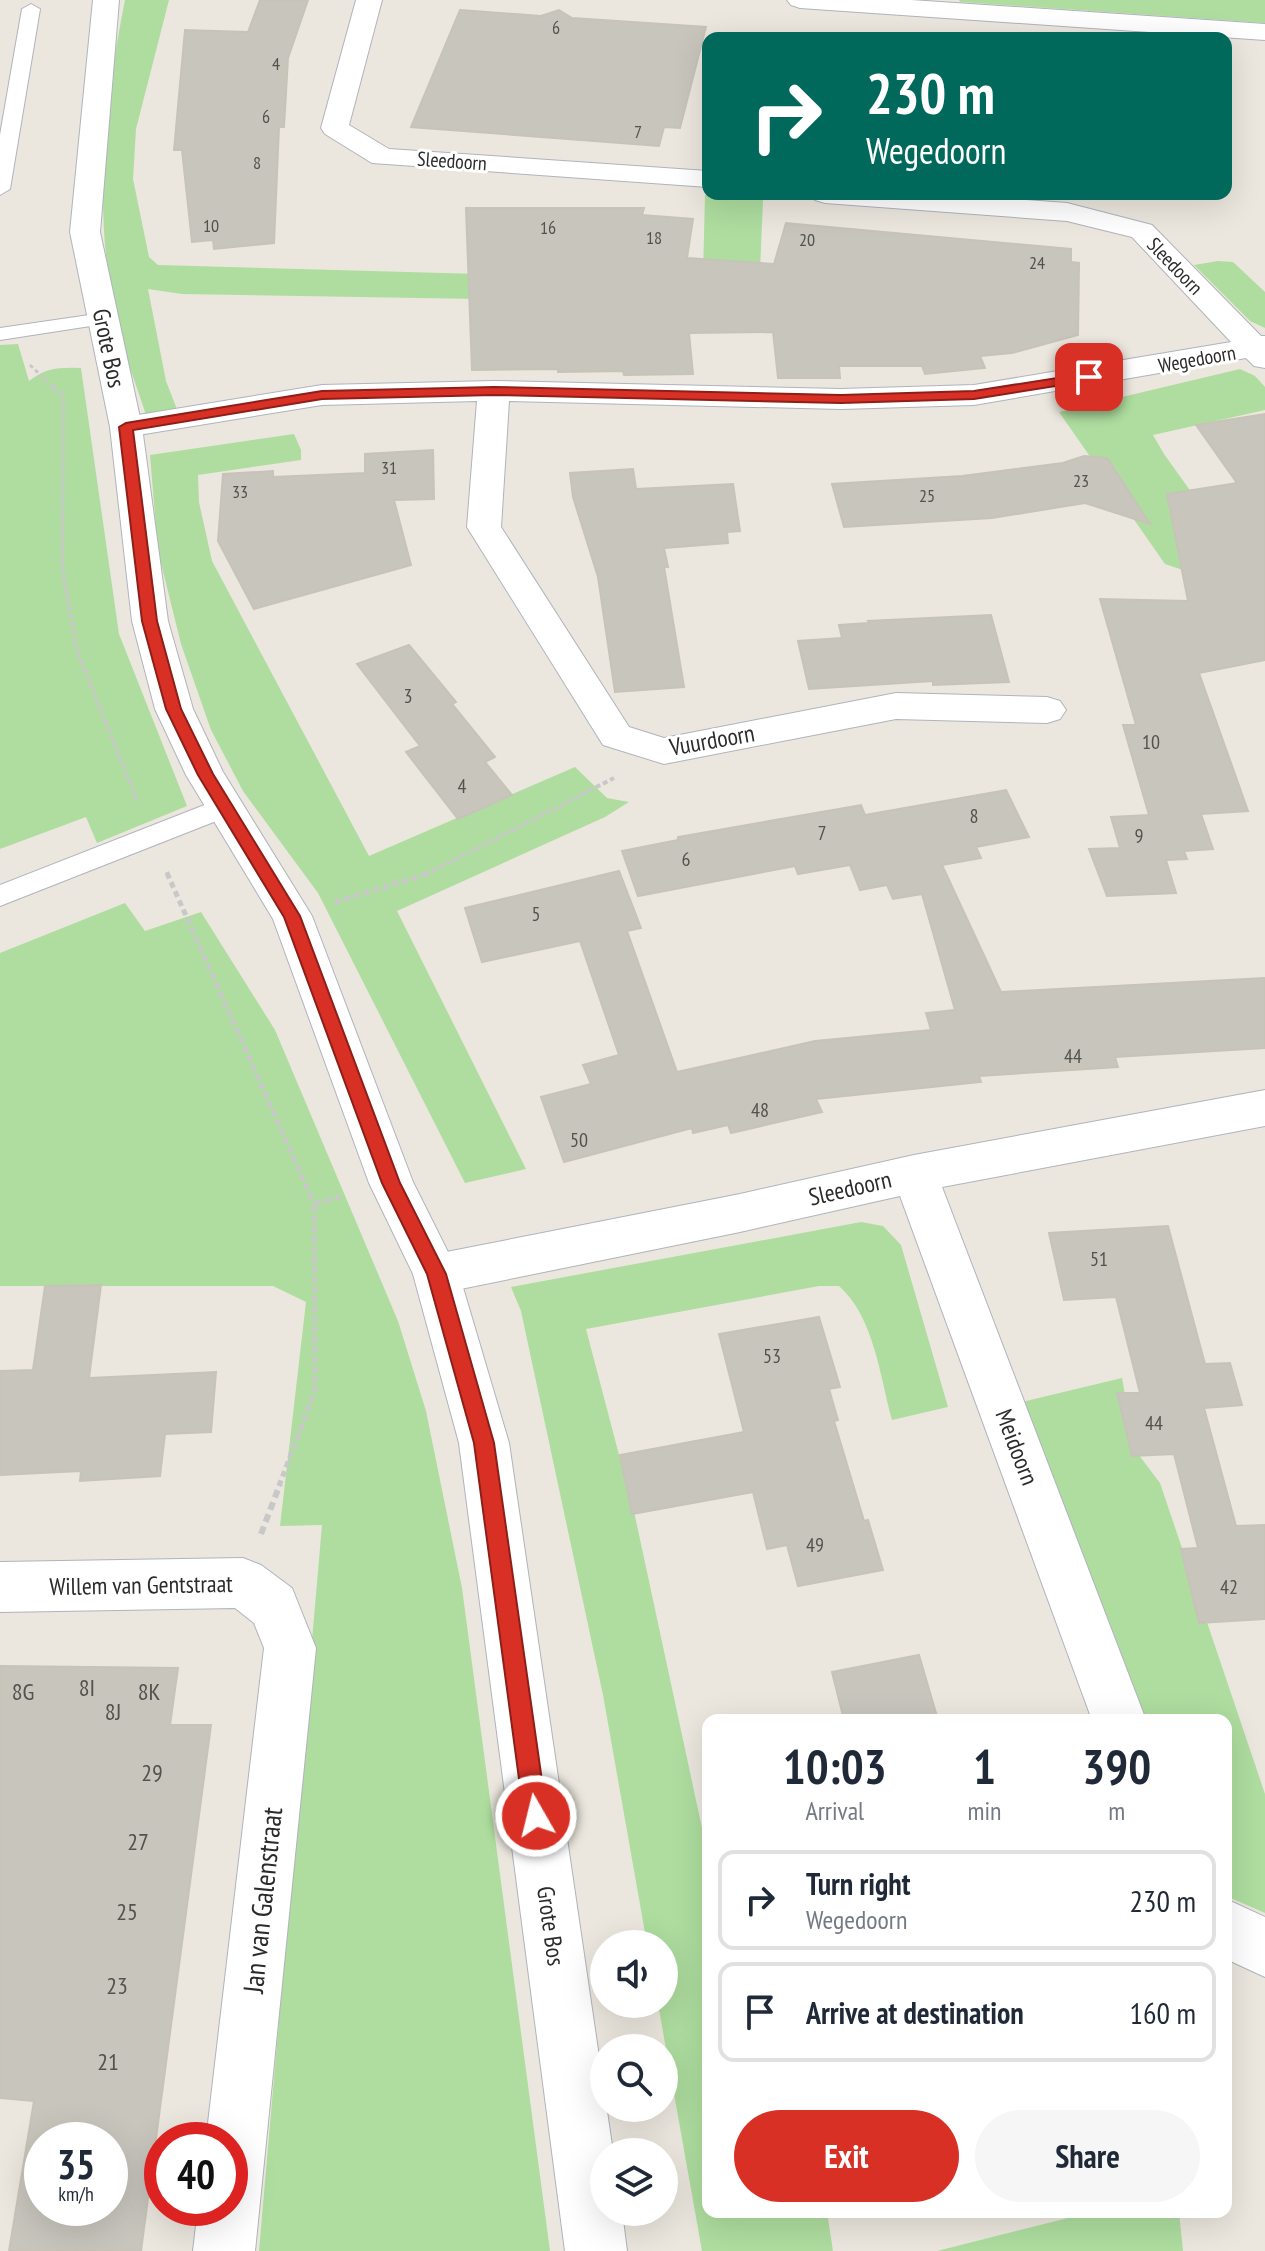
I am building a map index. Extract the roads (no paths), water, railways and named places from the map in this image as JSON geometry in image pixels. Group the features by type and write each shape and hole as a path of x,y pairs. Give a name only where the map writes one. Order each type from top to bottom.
{"street":[{"name":"Grote Bos","path":"106,0 85,232 126,427 150,621 174,709 205,775 292,916 391,1183 436,1274 484,1443 596,2251"},
{"name":"Sleedoorn","path":"369,0 335,128 382,157 702,179"},
{"path":"800,0 937,4 1265,32"},
{"name":"Sleedoorn","path":"906,200 1067,212 1142,231 1261,351"},
{"name":"Wegedoorn","path":"126,427 322,395 494,391 841,399 974,395 1261,351"},
{"name":"Vuurdoorn","path":"494,391 484,527 616,736 664,751 896,706 1047,710"},
{"name":"Sleedoorn","path":"436,1274 725,1216 914,1174 1265,1108"},
{"name":"Meidoorn","path":"914,1174 1117,1714"},
{"name":"Willem van Gentstraat","path":"0,1587 258,1595"},
{"name":"Jan van Galenstraat","path":"238,2122 290,1648 258,1595"},
{"path":"1232,1931 1265,1948"},
{"path":"224,2251 227,2226"}],"lane":[{"path":"0,189 31,9"},
{"path":"0,334 103,319"},
{"path":"0,896 225,807"}]}
